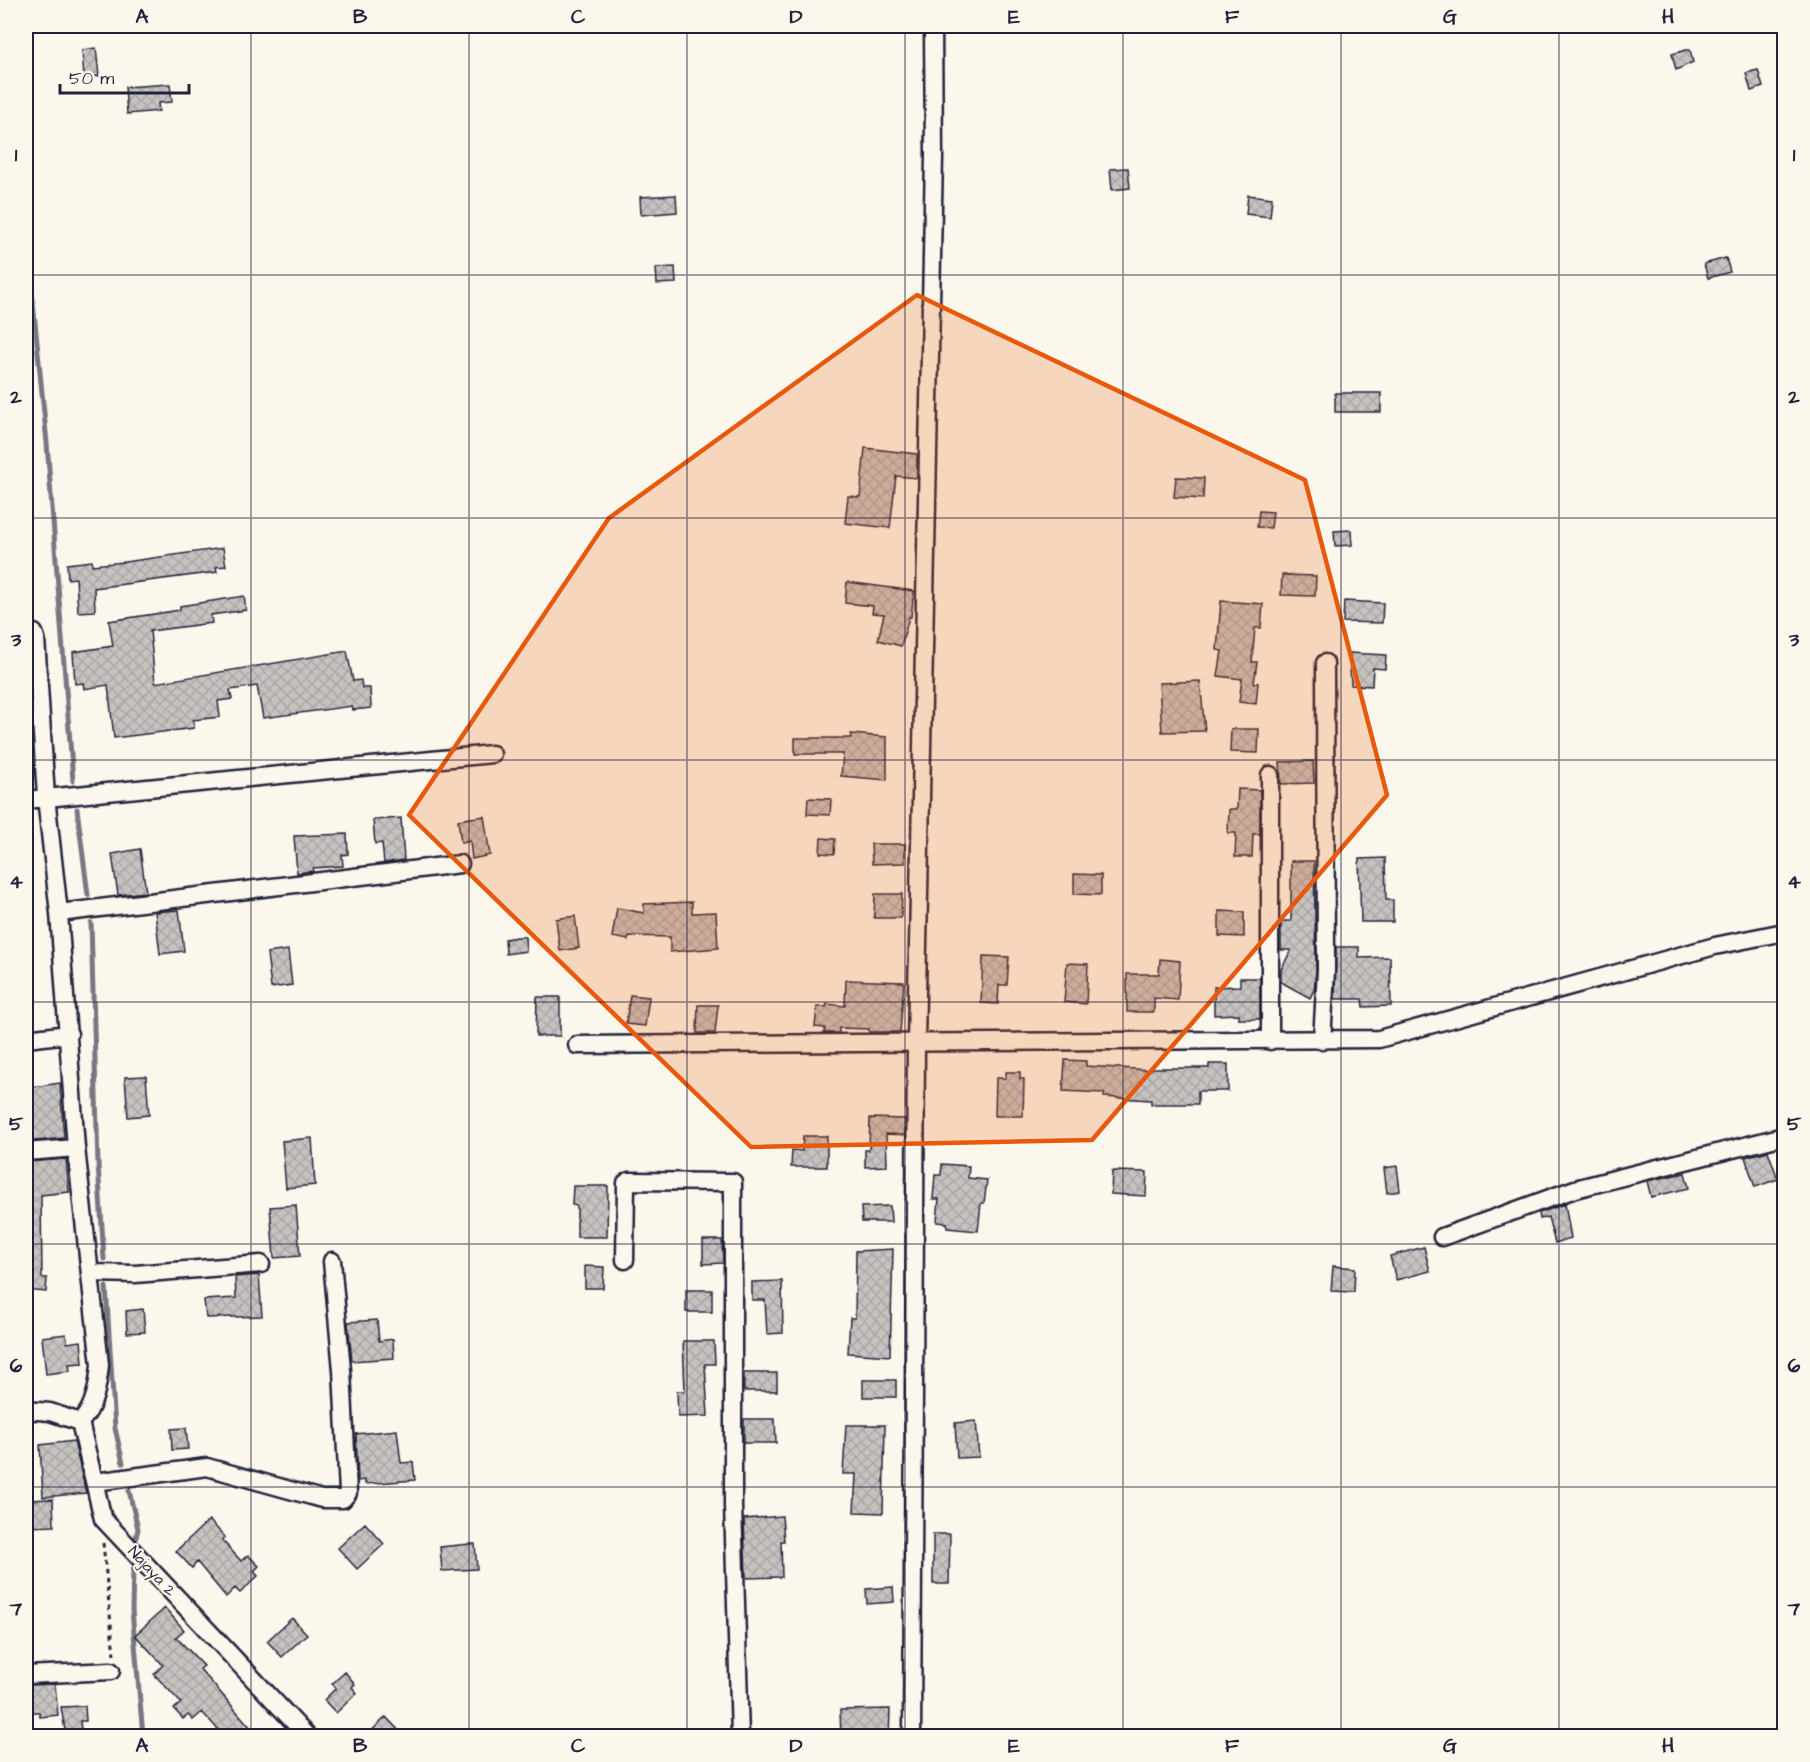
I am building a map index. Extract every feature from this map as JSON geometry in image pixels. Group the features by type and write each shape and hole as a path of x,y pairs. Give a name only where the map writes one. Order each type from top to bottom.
{"street":[{"path":"912,1737 916,1042 934,157 933,26"},
{"path":"26,633 34,633 36,638 46,798 59,913 76,1148 92,1273 100,1365 95,1395 87,1416 80,1422"},
{"path":"1322,1041 1326,970 1325,663"},
{"path":"26,800 492,754"},
{"path":"1270,775 1270,1041"},
{"path":"59,913 460,864"},
{"path":"577,1045 1379,1039 1715,946 1785,932"},
{"path":"26,1039 69,1034"},
{"path":"1442,1237 1575,1190 1785,1136"},
{"path":"26,1152 76,1148"},
{"path":"625,1260 626,1185 629,1181 733,1182 734,1505 740,1737"},
{"path":"95,1482 207,1467 322,1499 343,1499 348,1493 348,1482 332,1261"},
{"path":"92,1273 135,1274 261,1264"},
{"path":"26,1410 50,1412 80,1422"},
{"path":"80,1422 103,1518"},
{"name":"Najaya 2","path":"103,1518 307,1737"},
{"path":"26,1675 111,1671"}],"path":[{"path":"103,1518 103,1548 115,1657 111,1671"}],"highlighted area":[{"path":"917,295 1305,480 1387,795 1092,1140 751,1147 409,815 609,518"}],"building":[{"path":"96,48 99,76 84,78 82,50"},
{"path":"1690,50 1693,62 1676,70 1672,54"},
{"path":"1758,70 1763,87 1751,91 1746,73"},
{"path":"170,84 172,102 158,103 159,111 127,114 125,87"},
{"path":"1128,168 1130,188 1112,190 1110,169"},
{"path":"676,195 677,212 641,215 640,197"},
{"path":"1248,195 1272,198 1270,217 1246,214"},
{"path":"1726,258 1730,272 1708,278 1704,264"},
{"path":"675,267 676,283 657,284 656,268"},
{"path":"1335,393 1381,393 1381,412 1335,412"},
{"path":"865,448 917,454 917,478 896,476 890,528 845,523 848,496 860,497"},
{"path":"1176,477 1204,478 1203,499 1174,497"},
{"path":"1259,511 1273,512 1271,528 1257,527"},
{"path":"1351,530 1352,545 1335,546 1334,531"},
{"path":"223,548 226,566 216,567 217,572 94,588 95,611 78,612 76,578 68,579 67,564 92,561 92,565 125,562"},
{"path":"1282,575 1316,576 1315,596 1281,595"},
{"path":"847,582 914,591 911,617 909,617 901,646 878,640 884,614 872,613 873,606 845,603"},
{"path":"244,596 246,610 211,615 212,623 150,631 155,683 347,651 353,681 361,680 362,688 370,688 371,708 353,710 352,706 263,718 257,686 230,690 232,699 218,701 220,717 193,720 194,728 114,738 108,685 84,689 83,683 75,684 73,652 113,646 109,621 180,610 180,606"},
{"path":"1221,601 1263,604 1261,628 1255,628 1252,662 1257,662 1254,683 1258,683 1256,704 1239,702 1242,679 1218,676 1222,651 1217,650"},
{"path":"1344,601 1383,603 1382,623 1343,622"},
{"path":"1349,653 1386,655 1385,669 1373,668 1372,686 1351,685"},
{"path":"1200,681 1205,731 1162,732 1159,683"},
{"path":"1231,729 1259,729 1258,753 1230,752"},
{"path":"851,734 887,737 887,780 841,776 843,754 795,754 795,738 851,738"},
{"path":"1313,761 1314,783 1281,784 1280,762"},
{"path":"1238,789 1260,790 1260,834 1253,834 1252,857 1235,857 1236,833 1228,833 1229,809 1237,809"},
{"path":"808,798 831,799 830,815 807,814"},
{"path":"484,816 490,855 472,859 470,841 461,843 458,820"},
{"path":"401,818 404,860 384,863 382,843 375,844 373,820"},
{"path":"347,834 348,854 342,855 343,866 313,868 313,871 297,873 294,836"},
{"path":"821,838 835,839 834,854 820,853"},
{"path":"871,844 905,844 905,863 872,864"},
{"path":"140,849 146,892 118,895 112,854"},
{"path":"1385,858 1386,900 1393,900 1393,922 1361,922 1359,859"},
{"path":"1291,861 1314,861 1316,970 1314,990 1310,998 1281,982 1281,970 1291,950 1281,950 1281,921 1291,921"},
{"path":"1074,874 1101,875 1101,895 1074,894"},
{"path":"875,894 902,894 901,918 874,918"},
{"path":"692,902 692,913 716,912 718,948 670,952 670,937 629,936 628,940 612,937 617,908 644,913 644,904"},
{"path":"179,910 184,951 160,954 155,912"},
{"path":"1219,911 1244,912 1244,937 1219,936"},
{"path":"575,916 579,948 560,951 556,919"},
{"path":"525,937 526,951 506,954 505,939"},
{"path":"1336,947 1359,947 1359,958 1390,957 1391,1006 1363,1007 1362,999 1335,999"},
{"path":"288,950 292,985 271,988 267,953"},
{"path":"983,956 1009,957 1007,985 999,985 998,1004 981,1003"},
{"path":"1160,959 1180,961 1178,1000 1154,998 1154,1012 1127,1012 1127,974 1159,974"},
{"path":"1067,963 1088,964 1086,1004 1064,1002"},
{"path":"1240,978 1260,978 1260,1019 1239,1019 1239,1014 1214,1015 1214,987 1240,986"},
{"path":"846,980 904,982 900,1032 869,1032 869,1029 839,1028 839,1033 824,1033 825,1028 815,1027 817,1007 826,1007 827,1004 845,1006"},
{"path":"630,995 649,997 645,1026 626,1024"},
{"path":"537,997 560,997 560,1036 536,1036"},
{"path":"698,1005 718,1005 715,1033 697,1033"},
{"path":"1065,1060 1086,1061 1086,1066 1151,1070 1151,1068 1209,1068 1209,1064 1228,1064 1228,1091 1198,1091 1198,1104 1151,1104 1151,1100 1104,1097 1104,1093 1063,1091"},
{"path":"1006,1072 1020,1072 1020,1079 1024,1079 1023,1116 995,1116 996,1078 1006,1078"},
{"path":"146,1076 149,1115 128,1117 125,1077"},
{"path":"60,1083 64,1138 26,1142 26,1088"},
{"path":"870,1118 905,1119 905,1135 886,1134 887,1166 865,1167 865,1150 869,1150"},
{"path":"803,1136 827,1136 827,1167 791,1167 792,1150 802,1151"},
{"path":"312,1138 315,1185 286,1188 282,1141"},
{"path":"1768,1151 1778,1179 1755,1187 1745,1157"},
{"path":"66,1159 69,1192 41,1195 42,1278 47,1278 46,1292 26,1290 28,1273 26,1273 26,1162"},
{"path":"942,1164 969,1166 968,1178 987,1180 984,1203 981,1203 978,1231 947,1228 947,1223 937,1222 939,1199 933,1199 935,1175 941,1175"},
{"path":"1397,1166 1400,1191 1387,1193 1384,1168"},
{"path":"1112,1171 1147,1172 1146,1196 1111,1194"},
{"path":"1685,1173 1689,1188 1651,1197 1647,1181"},
{"path":"573,1186 608,1186 607,1237 577,1237 577,1206 572,1205"},
{"path":"1565,1204 1571,1238 1555,1243 1548,1217 1540,1219 1539,1213"},
{"path":"296,1205 300,1256 274,1258 270,1207"},
{"path":"890,1206 891,1222 862,1222 861,1207"},
{"path":"703,1240 722,1240 723,1263 703,1264"},
{"path":"1424,1247 1430,1271 1396,1280 1390,1256"},
{"path":"893,1249 890,1356 848,1353 850,1318 855,1318 856,1251"},
{"path":"585,1266 604,1267 603,1288 585,1288"},
{"path":"1333,1266 1355,1268 1354,1292 1331,1291"},
{"path":"259,1275 262,1316 206,1318 204,1300 236,1298 235,1277"},
{"path":"782,1281 783,1333 767,1334 765,1300 752,1300 752,1282"},
{"path":"686,1290 712,1290 712,1312 686,1312"},
{"path":"143,1309 145,1332 127,1333 126,1311"},
{"path":"377,1320 379,1341 393,1339 394,1358 352,1361 348,1322"},
{"path":"66,1334 67,1343 81,1341 83,1363 69,1364 70,1371 46,1374 42,1337"},
{"path":"683,1341 714,1341 715,1364 705,1364 708,1416 678,1417 677,1391 685,1391"},
{"path":"744,1373 777,1373 777,1391 744,1391"},
{"path":"863,1380 896,1380 896,1397 863,1397"},
{"path":"744,1419 775,1419 776,1443 744,1443"},
{"path":"976,1421 979,1457 957,1458 955,1423"},
{"path":"846,1425 885,1425 883,1513 854,1512 856,1474 843,1474"},
{"path":"186,1428 188,1449 172,1450 171,1429"},
{"path":"397,1430 401,1463 413,1462 415,1480 365,1484 365,1480 358,1481 356,1434"},
{"path":"74,1441 86,1493 43,1497 40,1445"},
{"path":"53,1499 54,1526 26,1527 26,1500"},
{"path":"782,1516 784,1541 781,1541 782,1577 746,1578 744,1519"},
{"path":"209,1520 225,1537 222,1540 241,1561 248,1555 259,1566 254,1571 258,1576 240,1593 235,1588 226,1597 197,1562 192,1568 176,1551"},
{"path":"365,1523 384,1544 357,1569 338,1548"},
{"path":"933,1534 950,1534 949,1584 933,1584"},
{"path":"475,1544 477,1569 442,1571 440,1547"},
{"path":"893,1587 894,1602 867,1604 866,1589"},
{"path":"165,1608 184,1630 176,1637 204,1666 200,1669 251,1728 241,1737 225,1737 202,1712 193,1720 188,1715 183,1719 174,1709 181,1703 154,1674 163,1665 135,1635"},
{"path":"292,1618 307,1634 282,1657 267,1641"},
{"path":"345,1672 355,1684 352,1687 357,1693 336,1713 324,1700 336,1688 332,1684"},
{"path":"55,1684 58,1715 40,1717 39,1712 33,1712 30,1685"},
{"path":"85,1706 86,1721 80,1721 81,1729 65,1730 61,1707"},
{"path":"890,1709 889,1737 841,1737 840,1710"},
{"path":"386,1717 405,1737 365,1737"}],"waterway":[{"path":"26,232 47,443 73,781"},
{"path":"77,809 88,895"},
{"path":"91,923 98,1164 104,1259"},
{"path":"106,1287 115,1428 123,1463"},
{"path":"129,1491 138,1529 134,1546"},
{"path":"133,1569 132,1610 143,1736"}]}
